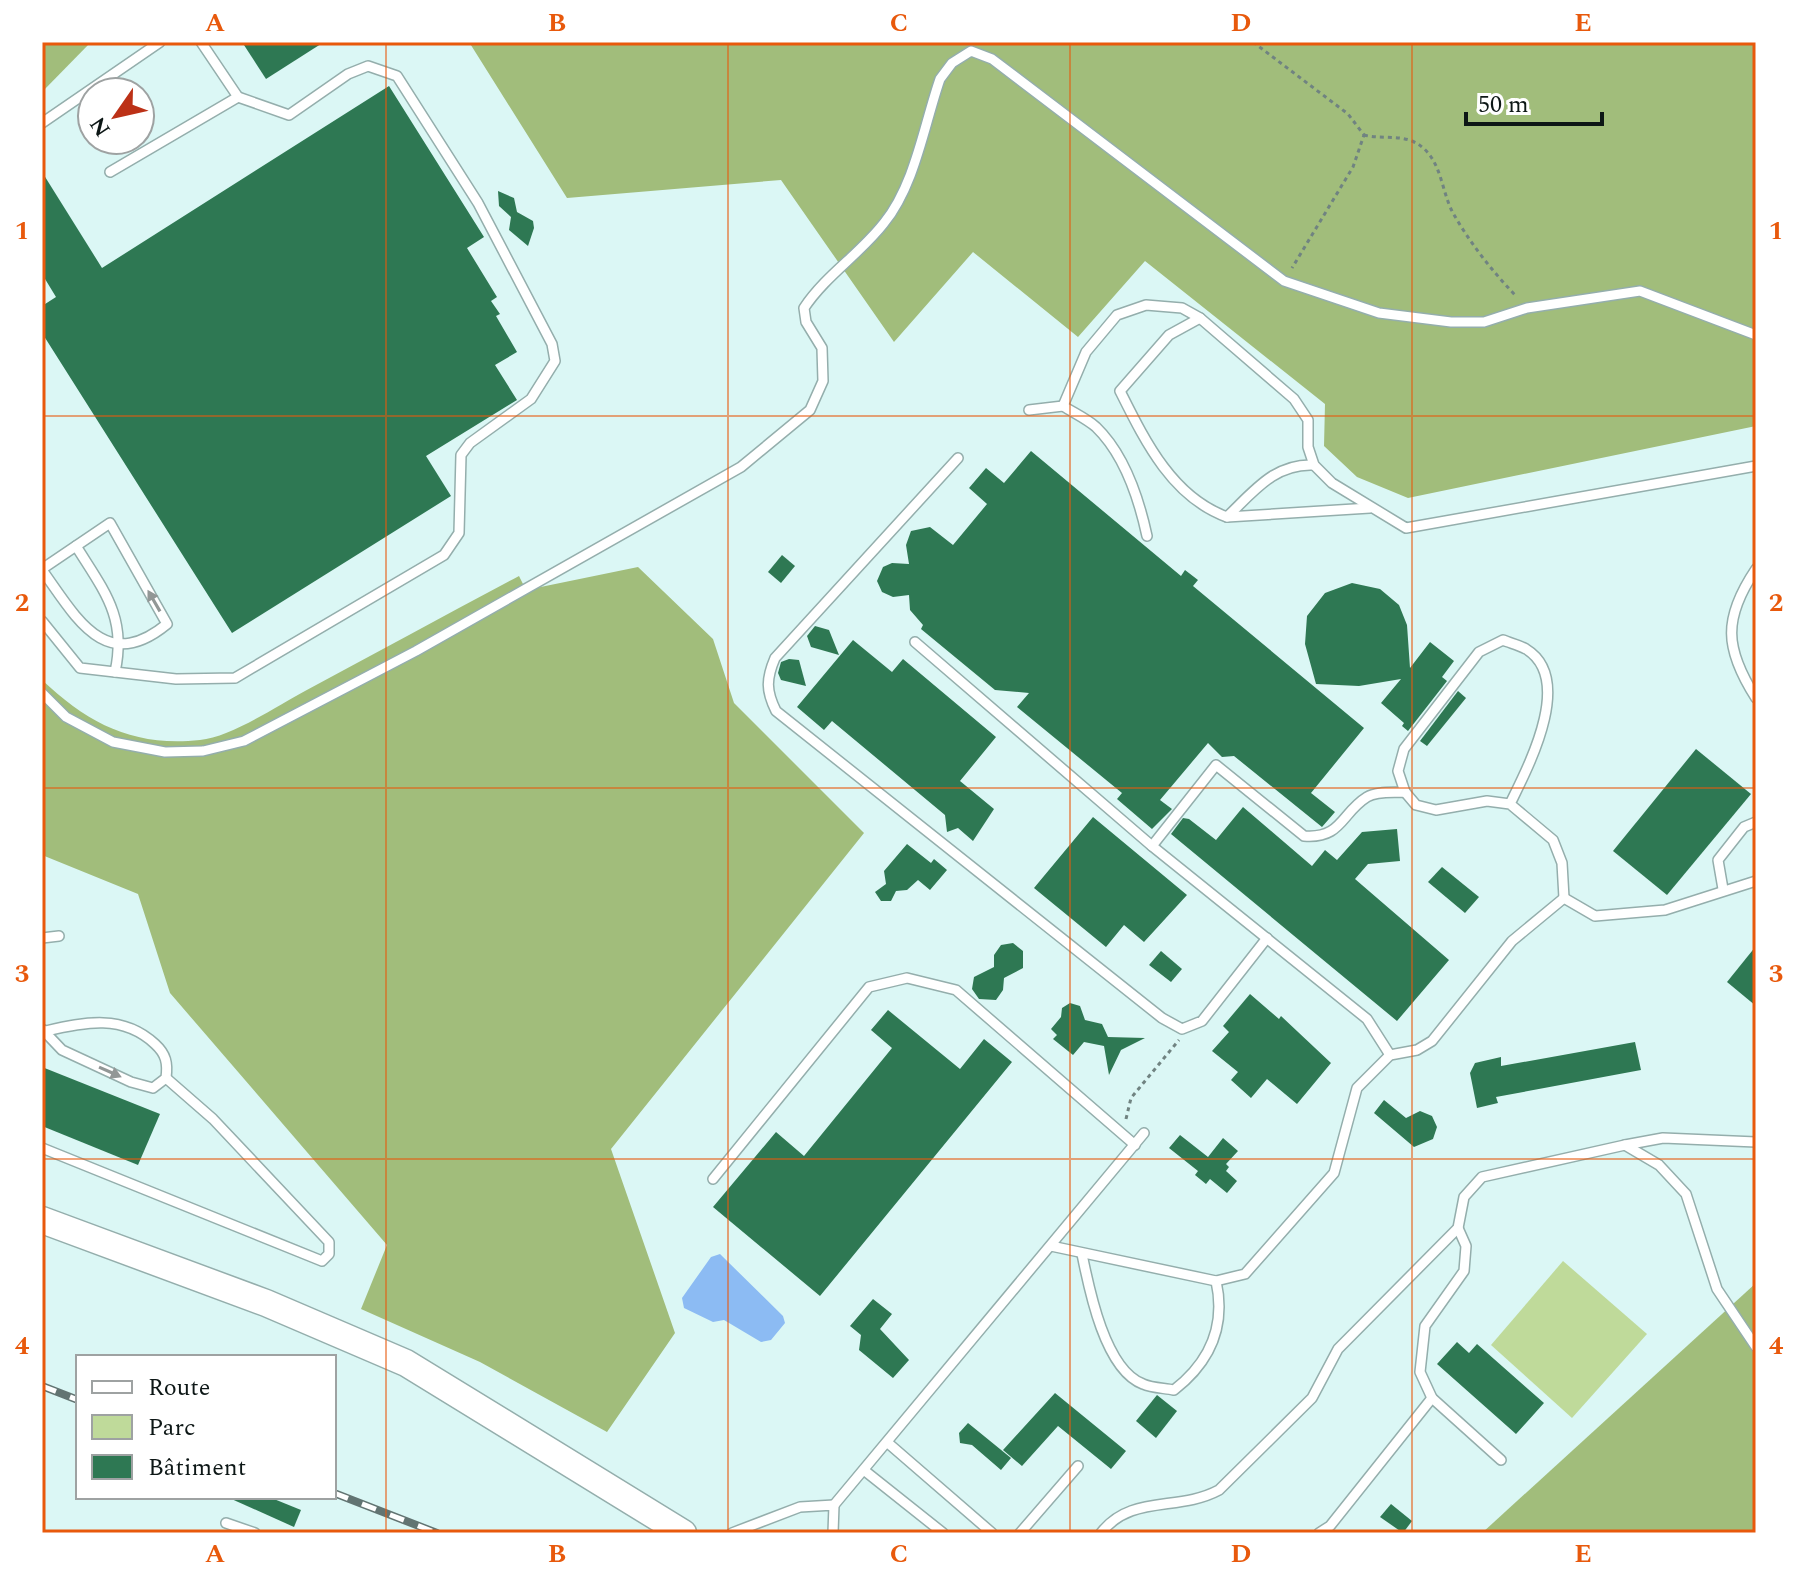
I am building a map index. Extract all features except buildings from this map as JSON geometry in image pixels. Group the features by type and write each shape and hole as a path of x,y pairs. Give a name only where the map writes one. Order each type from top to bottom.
{"street":[{"path":"42,1220 266,1303 406,1363 683,1533"}],"lane":[{"path":"42,123 160,42"},
{"path":"42,621 80,668 176,679 235,678 444,555 459,533 461,455 470,443 531,399 555,361 552,344 478,203 397,76 368,66 348,74 289,115 238,97 201,42"},
{"path":"42,693 66,717 113,742 165,752 190,752 244,741 416,651 741,467 810,410 823,381 822,348 806,322 804,308 818,288 867,242 901,199 940,79 952,63 971,51 992,59 1284,281 1379,313 1451,322 1484,322 1527,308 1640,291 1756,335"},
{"path":"110,172 238,97"},
{"path":"1063,406 1086,352 1117,315 1146,305 1182,308 1200,318 1294,399 1308,420 1308,447 1314,465 1332,483 1406,528 1756,466"},
{"path":"1200,318 1169,335 1120,391 1145,440 1171,478 1208,510 1227,517 1370,508"},
{"path":"1029,410 1063,406 1096,428 1127,474 1141,506 1147,536"},
{"path":"958,458 775,658 767,677 768,694 776,711 1162,1018 1182,1029 1202,1021 1267,938"},
{"path":"1227,517 1269,476 1295,464 1314,465"},
{"path":"110,523 167,624 141,642 96,639 84,629 42,569 76,546 110,523"},
{"path":"76,546 109,599 121,643 115,672"},
{"path":"1756,569 1738,595 1729,642 1756,698"},
{"path":"1510,804 1548,712 1549,690 1542,666 1528,650 1503,640 1479,652 1404,749 1398,771 1405,792 1416,805 1436,810 1487,801 1510,804 1553,840 1562,863 1564,898"},
{"path":"915,642 1152,846 1367,1019 1390,1055"},
{"path":"1152,846 1216,765 1304,836 1321,837 1365,798 1375,794 1405,792"},
{"path":"1723,889 1718,860 1744,827 1756,822"},
{"path":"1564,898 1595,916 1665,910 1756,881"},
{"path":"1051,1246 1216,1281 1245,1274 1334,1173 1357,1088 1390,1055 1417,1050 1432,1041 1512,941 1564,898"},
{"path":"42,938 59,936"},
{"path":"713,1179 869,987 907,978 956,990 1135,1145"},
{"path":"112,1021 141,1031 161,1050 168,1064 166,1078 153,1088 131,1082 62,1050 43,1033 112,1021"},
{"path":"42,1148 322,1261 329,1254 329,1242 213,1119 166,1078"},
{"path":"833,1533 834,1505 1144,1133"},
{"path":"1101,1533 1115,1516 1140,1508 1201,1500 1219,1490 1312,1398 1338,1349 1458,1228 1464,1197 1482,1177 1663,1138 1756,1142"},
{"path":"1625,1145 1659,1165 1686,1194 1717,1289 1756,1347"},
{"path":"1458,1228 1466,1246 1464,1271 1425,1326 1420,1372 1432,1398 1501,1460"},
{"path":"1082,1254 1095,1317 1116,1357 1141,1384 1174,1390 1196,1373 1215,1343 1221,1303 1216,1281"},
{"path":"1319,1533 1330,1526 1432,1398"},
{"path":"888,1443 992,1533"},
{"path":"1020,1533 1078,1466"},
{"path":"865,1471 943,1533"},
{"path":"732,1533 800,1507 834,1505"},
{"path":"226,1523 255,1533"}],"path":[{"path":"1253,42 1348,114 1364,135 1400,138 1428,151 1447,186 1451,209 1475,248 1527,308"},
{"path":"1284,281 1353,167 1364,135"},
{"path":"1135,1145 1125,1119 1131,1098 1180,1039 1182,1029"}],"green space":[{"path":"42,42 91,42 42,92"},
{"path":"469,42 1756,42 1756,426 1408,498 1357,477 1324,446 1325,404 1145,261 1078,337 973,252 894,342 781,180 567,198"},
{"path":"638,567 713,639 734,703 864,833 611,1149 675,1333 607,1432 480,1362 361,1309 387,1245 170,993 138,894 42,855 42,680 77,709 133,736 176,741 212,738 254,720 519,576 526,590"},
{"path":"1563,1261 1647,1334 1572,1418 1491,1345"},
{"path":"1756,1283 1756,1533 1482,1533"}],"water":[{"path":"720,1254 783,1316 785,1323 771,1340 761,1342 724,1320 713,1322 684,1308 682,1298 711,1257"}],"railway":[{"path":"42,1386 76,1399"},
{"path":"336,1494 437,1533"}]}
